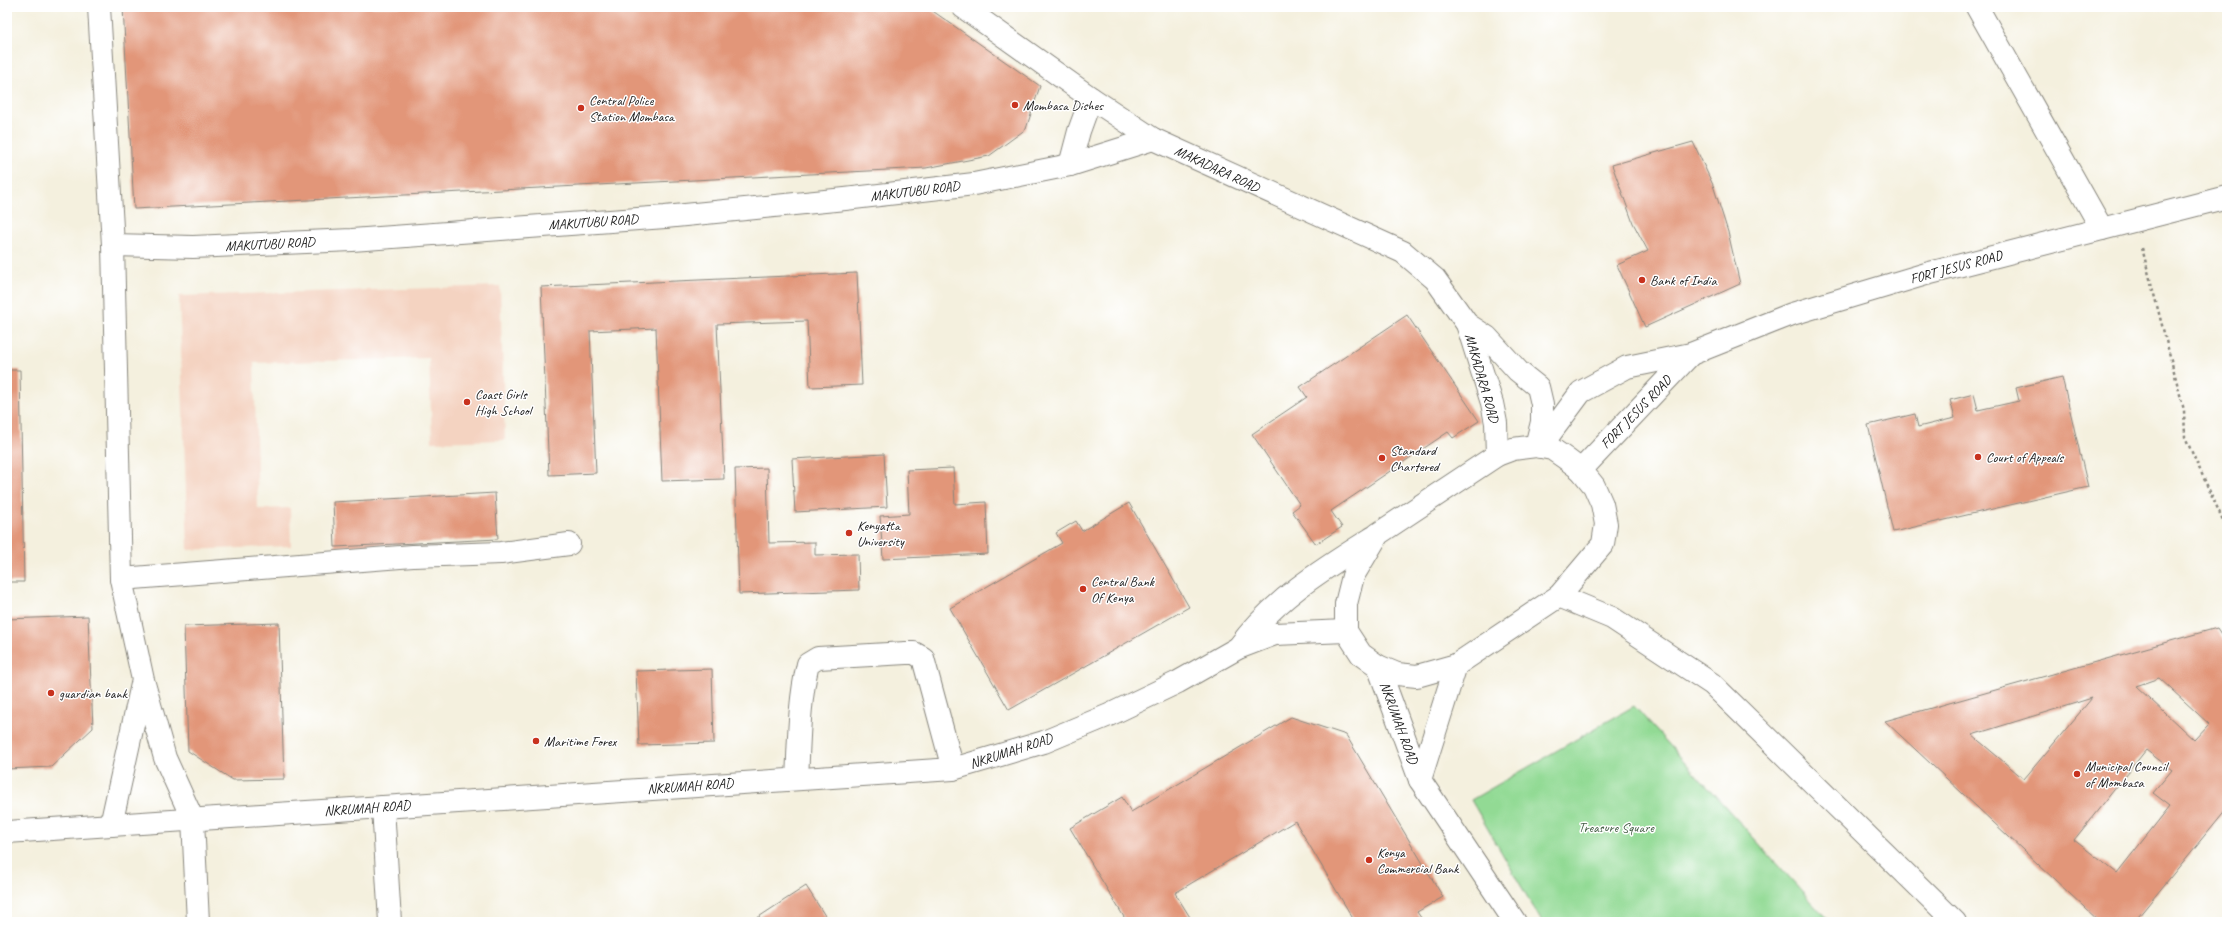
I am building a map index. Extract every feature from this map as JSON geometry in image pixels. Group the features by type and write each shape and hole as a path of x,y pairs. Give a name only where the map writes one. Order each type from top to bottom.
{"street":[{"path":"99,7 113,245 121,579 143,680 165,758 193,820 198,922"},
{"name":"MAKADARA ROAD","path":"963,7 1091,98 1153,139 1403,252 1435,279 1467,324 1492,403 1496,423 1497,455"},
{"path":"1976,7 2102,229"},
{"path":"1070,165 1079,131 1091,98"},
{"name":"MAKUTUBU ROAD","path":"113,245 193,247 344,240 665,217 974,184 1070,165 1153,139"},
{"name":"FORT JESUS ROAD","path":"1538,446 1581,392 1627,367 1691,354 1792,314 1926,274 2227,197"},
{"name":"MAKADARA ROAD","path":"1467,324 1487,337 1518,371 1538,387 1542,404 1542,422 1538,446"},
{"name":"FORT JESUS ROAD","path":"1581,470 1691,354"},
{"path":"1238,648 1255,625 1283,599 1324,569 1497,455 1513,449 1538,446 1552,449 1581,470 1594,486 1602,504 1606,524 1603,544 1559,596 1456,665 1418,676 1397,674 1378,666 1361,654 1346,631 1346,604 1353,576 1378,534"},
{"path":"121,579 412,556 501,553 570,544"},
{"path":"1559,596 1612,618 1712,684 1956,922"},
{"name":"NKRUMAH ROAD","path":"7,832 953,769 1044,742 1109,715 1178,682 1238,648 1275,634 1346,631"},
{"path":"797,779 800,715 806,674 808,664 818,658 906,653 914,653 923,658 953,769"},
{"name":"NKRUMAH ROAD","path":"1420,780 1456,665"},
{"name":"NKRUMAH ROAD","path":"1378,666 1420,780 1515,922"},
{"path":"111,825 143,680"},
{"path":"383,807 390,922"}],"path":[{"path":"2135,220 2184,410 2185,437 2227,530"}],"shaded area":[{"name":"Coast Girls High School","path":"500,286 505,440 432,442 429,358 254,363 258,509 290,508 291,546 188,550 179,296"}],"green space":[{"name":"Treasure Square","path":"1634,706 1830,922 1542,922 1471,800"}],"building":[{"name":"Central Police Station Mombasa","path":"123,7 927,7 1040,86 1026,129 989,156 926,168 134,209"},
{"path":"1693,142 1713,185 1728,232 1740,284 1645,327 1617,265 1648,251 1633,223 1612,165"},
{"path":"857,273 862,385 810,387 807,321 717,324 724,479 662,481 656,328 590,331 596,473 549,475 541,287"},
{"path":"1407,315 1479,421 1453,438 1448,432 1331,511 1342,527 1316,544 1292,511 1300,505 1252,434 1307,397 1300,387"},
{"path":"7,370 20,370 24,582 7,582"},
{"name":"Court of Appeals","path":"2062,377 2088,487 1893,532 1868,425 1915,414 1918,427 1955,418 1950,400 1974,394 1978,410 2019,401 2016,388"},
{"path":"884,454 887,507 795,512 792,459"},
{"path":"767,468 769,543 815,542 815,555 858,554 859,590 739,594 735,469"},
{"path":"953,468 955,504 986,502 988,554 883,559 880,516 909,514 907,470"},
{"path":"495,493 498,539 335,547 333,502"},
{"path":"1129,503 1189,607 1009,710 950,608 1062,543 1056,533 1076,521 1082,531"},
{"path":"88,616 93,728 51,767 7,769 7,619"},
{"path":"279,623 284,779 233,780 188,751 184,626"},
{"name":"Municipal Council of Mombasa","path":"2217,628 2227,643 2227,808 2134,922 2100,922 1885,721","holes":["2159,678 2209,724 2194,740 2136,686","2092,698 2024,779 1972,735","2146,750 2172,770 2153,793 2170,806 2117,873 2074,840"]},
{"path":"712,669 714,743 639,745 636,671"},
{"path":"1291,717 1346,735 1443,897 1417,912 1424,922 1355,922 1295,821 1175,893 1193,922 1127,922 1070,828 1122,797 1131,812"},
{"path":"806,886 829,922 751,922"}],"place":[{"name":"Mombasa Dishes","path":"1015,105"},
{"name":"Central Police Station Mombasa","path":"581,108"},
{"name":"Bank of India","path":"1642,280"},
{"name":"Coast Girls High School","path":"467,402"},
{"name":"Court of Appeals","path":"1978,457"},
{"name":"Standard Chartered","path":"1382,458"},
{"name":"Kenyatta University","path":"849,533"},
{"name":"Central Bank Of Kenya","path":"1083,589"},
{"name":"guardian bank","path":"51,693"},
{"name":"Maritime Forex","path":"536,741"},
{"name":"Municipal Council of Mombasa","path":"2077,774"},
{"name":"Kenya Commercial Bank","path":"1369,860"}]}
